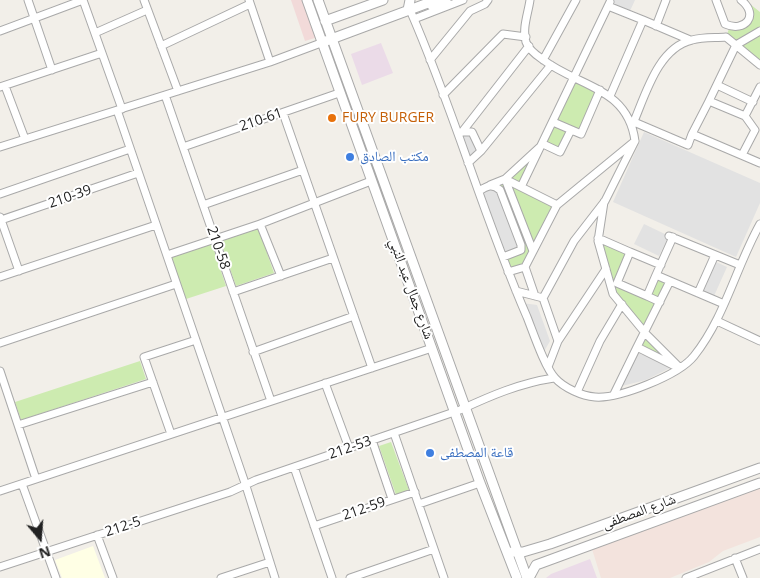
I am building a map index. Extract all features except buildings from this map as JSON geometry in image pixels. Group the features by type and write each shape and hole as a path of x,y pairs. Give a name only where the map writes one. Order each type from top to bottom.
{"street":[{"path":"28,0 52,70"},
{"path":"0,31 83,0 102,53 130,149 246,486 275,578"},
{"path":"144,0 178,91"},
{"name":"شارع جمال عبد النبي","path":"307,0 480,484 512,552 528,578"},
{"name":"شارع جمال عبد النبي","path":"318,0 465,408 512,552 517,578"},
{"path":"325,21 383,0"},
{"path":"410,0 411,13 443,95 460,132 468,163 508,272 554,378 577,392 595,397 614,394 660,380 680,368 694,356 717,321 740,265 760,224"},
{"path":"411,13 424,2 436,0"},
{"path":"0,147 270,62 342,35 447,0"},
{"path":"411,13 463,0"},
{"path":"430,60 470,11 485,4 488,0"},
{"path":"530,0 524,26 529,46 551,65 610,96 621,106 633,124 635,142 605,202 574,240 539,297"},
{"path":"543,60 576,0"},
{"path":"656,26 666,0"},
{"path":"716,0 725,24 742,26 752,17 752,11 741,0"},
{"path":"745,0 760,12"},
{"path":"161,46 249,2 270,62"},
{"path":"521,187 609,4 690,40"},
{"path":"95,33 147,10"},
{"path":"336,17 334,26 342,35"},
{"path":"610,96 643,20"},
{"path":"726,37 730,26"},
{"path":"633,124 688,145 736,45 760,31"},
{"path":"443,95 503,34 526,37"},
{"path":"633,124 657,70 674,48 690,40 726,37 760,65"},
{"path":"460,132 529,46"},
{"path":"25,139 2,86 102,53"},
{"path":"468,163 481,151 551,65"},
{"path":"717,85 753,102"},
{"path":"745,116 760,87"},
{"path":"553,122 581,134 600,90"},
{"name":"210-61","path":"183,147 339,93"},
{"name":"210-58","path":"165,95 271,402"},
{"path":"709,100 745,116 755,130 742,155"},
{"path":"283,113 372,368"},
{"path":"543,144 560,152 570,130"},
{"path":"460,132 472,132 481,151"},
{"path":"692,134 760,163"},
{"path":"508,272 525,267 557,205 635,142"},
{"path":"479,191 505,179 543,144"},
{"path":"0,194 130,149"},
{"path":"203,205 303,170"},
{"name":"210-39","path":"1,218 138,173"},
{"path":"505,179 557,205"},
{"path":"505,179 533,251"},
{"path":"166,255 260,224 371,181"},
{"path":"490,185 496,186 500,190 521,245 521,250 518,253 503,257"},
{"path":"605,202 598,238 612,291 645,332 680,368"},
{"path":"1,218 19,271"},
{"path":"260,224 281,276"},
{"path":"0,277 156,225"},
{"path":"647,296 671,237 740,265"},
{"path":"598,238 661,265"},
{"path":"612,291 630,252"},
{"path":"698,293 715,255"},
{"path":"233,292 333,258"},
{"path":"525,267 558,341"},
{"path":"548,367 558,341 606,269"},
{"path":"656,275 724,304"},
{"path":"614,394 670,281"},
{"path":"617,283 660,302"},
{"path":"0,343 176,284"},
{"path":"516,291 539,297"},
{"path":"577,392 600,341 622,304"},
{"path":"253,352 354,316"},
{"path":"717,321 760,341"},
{"path":"171,434 144,356 196,340"},
{"path":"637,347 680,368"},
{"path":"0,491 432,348"},
{"path":"0,371 36,479"},
{"name":"212-53","path":"246,486 294,467 455,412 472,403 517,386 554,378"},
{"path":"18,425 153,382"},
{"path":"325,383 349,448"},
{"path":"394,433 444,578"},
{"path":"372,440 392,499"},
{"path":"294,467 332,578"},
{"name":"شارع المصطفى","path":"512,552 523,552 550,544 760,468"},
{"name":"شارع المصطفى","path":"528,578 536,565 760,483"},
{"path":"22,484 56,578"},
{"path":"419,504 480,484"},
{"name":"212-5","path":"0,565 47,552 246,486"},
{"name":"212-59","path":"314,526 414,492"},
{"path":"97,535 113,578"},
{"path":"350,578 434,549"},
{"path":"686,578 760,549"},
{"path":"735,558 743,578"},
{"path":"221,578 270,562"}],"shaded area":[{"path":"291,0 306,0 318,37 305,41"},
{"path":"605,0 635,0 630,11"},
{"path":"381,43 393,73 362,85 351,54"},
{"path":"468,131 480,152 468,163 457,133"},
{"path":"644,132 760,183 760,203 736,257 613,202"},
{"path":"496,186 521,250 503,257 479,191"},
{"path":"644,224 669,236 659,256 634,244"},
{"path":"714,261 727,267 714,296 701,290"},
{"path":"522,303 537,305 550,341 542,355"},
{"path":"638,353 672,367 646,380 622,386"},
{"path":"760,487 760,537 723,551 709,562 670,578 601,578 592,549"},
{"path":"93,546 105,578 62,578 55,560"},
{"path":"590,559 597,578 546,578 551,574"}],"green space":[{"path":"745,0 760,12 760,65 726,37 730,26 747,23"},
{"path":"574,78 600,90 581,134 571,130 560,152 543,144"},
{"path":"543,144 521,187 557,205 525,267 508,272 496,186"},
{"path":"258,227 274,273 236,286 220,240"},
{"path":"598,238 630,252 617,282 646,296 656,275 670,281 645,332 612,291"},
{"path":"212,244 226,286 186,299 171,257"},
{"path":"645,332 680,368 637,347"},
{"path":"140,361 146,379 21,420 15,402"},
{"path":"391,442 409,490 396,495 379,446"}],"place":[{"name":"FURY BURGER","path":"332,118"},
{"name":"مكتب الصادق","path":"350,157"},
{"name":"قاعة المصطفى","path":"430,453"}]}
